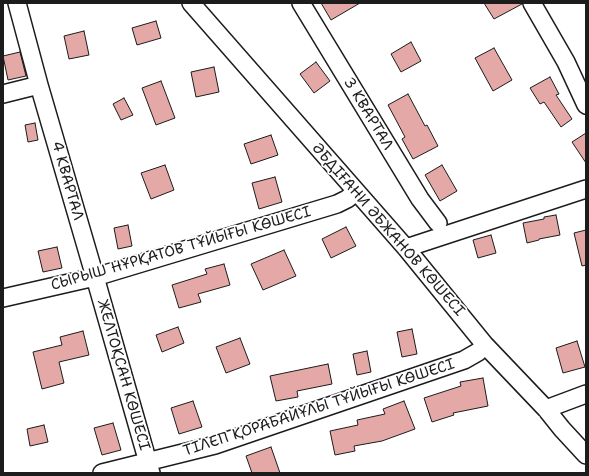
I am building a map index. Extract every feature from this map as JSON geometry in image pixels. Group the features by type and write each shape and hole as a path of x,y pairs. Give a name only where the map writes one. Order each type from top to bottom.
{"street":[{"name":"4 КВАРТАЛ","path":"17,3 39,85 95,277"},
{"name":"ӘБДІҒАНИ ӘБЖАНОВ КӨШЕСІ","path":"191,3 356,192 426,238 485,344 546,409 586,455"},
{"name":"3 КВАРТАЛ","path":"301,3 420,199 426,238"},
{"path":"532,3 566,62 586,105"},
{"path":"3,94 39,85"},
{"path":"426,238 586,189"},
{"name":"СЫРЫШ НҰРҚАТОВ ТҰЙЫҒЫ КӨШЕСІ","path":"3,298 95,277 338,204 356,192"},
{"name":"ЖЕЛТОҚСАН КӨШЕСІ","path":"95,277 150,467"},
{"name":"ТІЛЕП ҚОРАБАЙҰЛЫ ТҰЙЫҒЫ КӨШЕСІ","path":"102,473 150,467 464,360 478,352 485,344"},
{"path":"546,409 586,394"}],"building":[{"path":"321,3 360,3 331,20"},
{"path":"484,3 522,3 522,4 494,19"},
{"path":"156,21 161,38 137,45 132,28"},
{"path":"84,31 89,55 69,59 64,36"},
{"path":"411,42 421,61 401,72 391,54"},
{"path":"494,48 512,80 493,91 475,58"},
{"path":"20,52 26,76 8,80 3,56"},
{"path":"316,62 330,81 314,93 300,74"},
{"path":"214,67 219,92 196,97 191,72"},
{"path":"550,77 559,94 556,95 572,119 561,127 544,102 540,104 530,88"},
{"path":"161,81 175,118 156,125 142,88"},
{"path":"408,94 425,126 427,125 438,146 413,159 402,139 405,137 388,105"},
{"path":"124,98 133,115 121,120 113,104"},
{"path":"35,123 38,140 28,142 25,125"},
{"path":"586,133 586,163 572,142"},
{"path":"271,135 278,155 251,164 244,144"},
{"path":"165,165 174,190 151,199 141,173"},
{"path":"442,165 457,191 440,201 425,175"},
{"path":"275,177 282,202 259,209 252,183"},
{"path":"556,215 560,235 527,243 523,223"},
{"path":"128,225 132,246 118,249 114,228"},
{"path":"346,227 356,246 331,258 322,239"},
{"path":"586,230 586,265 582,266 574,233"},
{"path":"491,235 496,253 478,258 473,240"},
{"path":"57,247 62,268 43,272 38,251"},
{"path":"284,250 296,276 263,290 251,264"},
{"path":"224,264 230,285 198,294 201,302 179,308 172,285 207,274 205,269"},
{"path":"178,327 184,343 162,352 156,335"},
{"path":"412,329 417,354 402,357 397,332"},
{"path":"83,331 89,355 59,362 64,383 42,389 33,352 62,345 60,337"},
{"path":"240,338 250,364 226,373 216,347"},
{"path":"577,341 585,367 563,373 556,348"},
{"path":"367,351 371,372 357,375 353,354"},
{"path":"328,364 332,384 297,391 298,397 276,401 270,376"},
{"path":"483,378 488,406 453,413 454,415 432,422 424,398 461,386 460,382"},
{"path":"193,401 202,427 179,434 171,408"},
{"path":"404,401 415,429 382,441 354,446 355,451 335,455 330,431 358,425 357,420 385,414 383,409"},
{"path":"113,423 121,450 102,455 94,428"},
{"path":"44,425 48,442 30,446 27,429"},
{"path":"271,447 280,473 252,473 246,456"}]}
